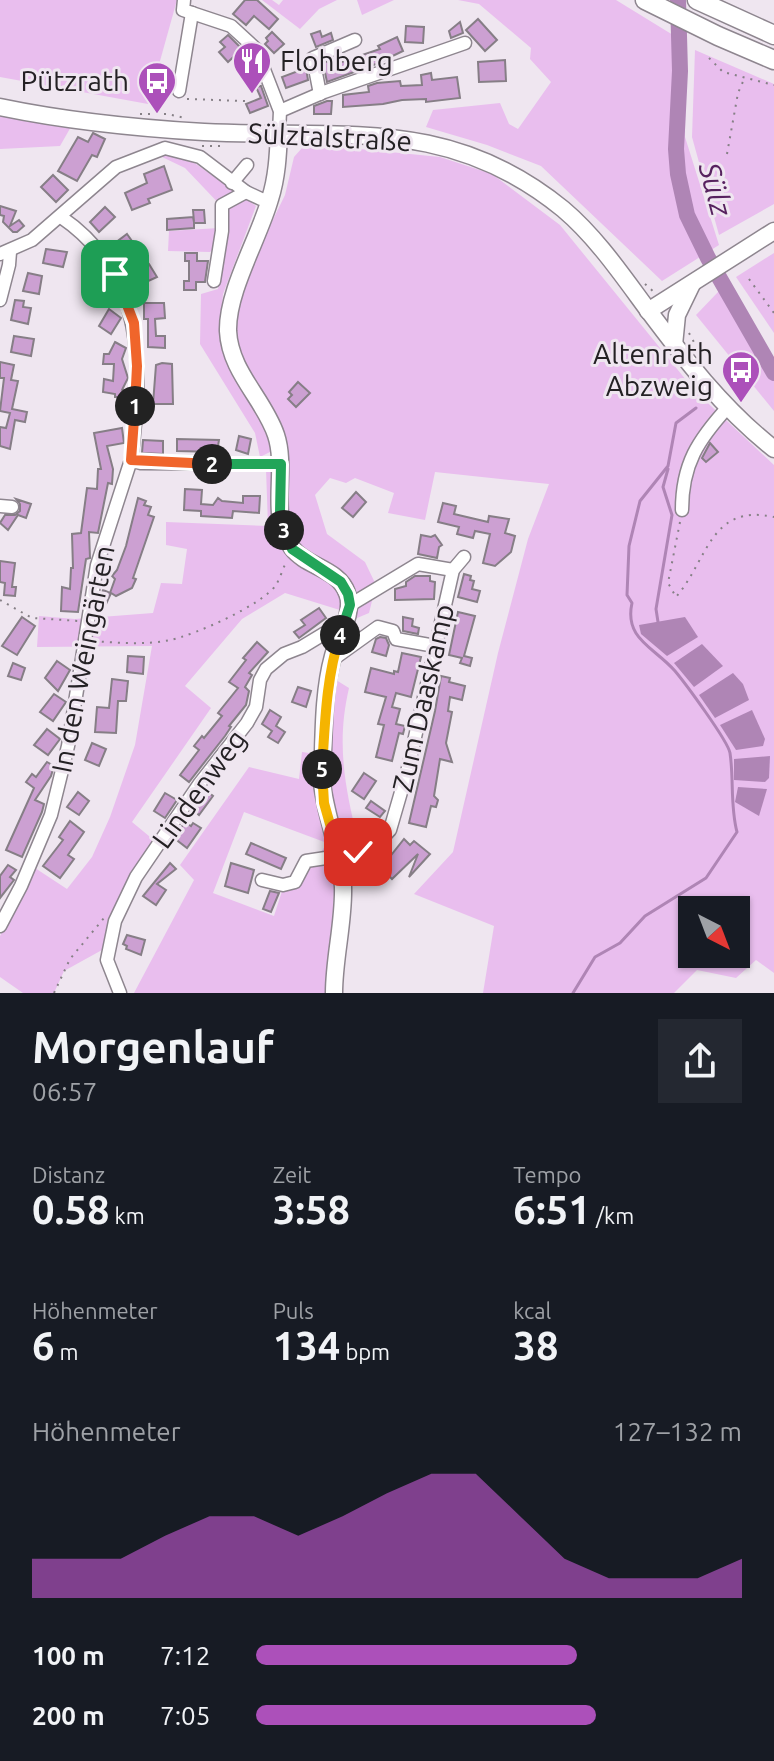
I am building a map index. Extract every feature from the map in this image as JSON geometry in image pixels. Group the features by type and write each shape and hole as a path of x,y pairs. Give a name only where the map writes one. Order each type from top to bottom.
{"highway":[{"path":"645,0 774,60"},
{"path":"697,0 773,33"}],"main road":[{"name":"Sülztalstraße","path":"0,107 70,119 206,132 405,138 448,147 487,161 536,189 578,223 655,306 674,345 728,407 774,449"},
{"path":"279,133 277,170 270,200 239,280 228,330 239,370 277,436 281,464 280,513 285,534 292,549 341,582 348,594 347,613 332,660 322,783 324,803 339,856 343,890 334,993"},
{"path":"655,306 774,231"},
{"path":"674,345 676,319 698,279"}],"street":[{"path":"184,0 183,10 231,26 256,49 280,111 279,133"},
{"path":"179,91 192,13"},
{"path":"320,94 313,58 355,40"},
{"path":"280,111 320,94 453,52 465,43"},
{"path":"0,300 9,265 5,253 32,240 116,167 165,148 200,157 246,192 270,200"},
{"path":"232,183 247,165"},
{"path":"214,281 222,231 222,205 246,192"},
{"name":"In den Weingärten","path":"0,926 51,815 68,746 97,565 131,460 137,366 134,323 115,274 77,228 61,217"},
{"path":"682,510 682,496 693,450 728,407"},
{"path":"131,460 141,463 281,464"},
{"name":"Zum Daaskamp","path":"262,880 283,885 295,882 306,861 375,846 390,830 408,768 453,570 464,557"},
{"name":"Lindenweg","path":"120,993 101,959 126,896 200,783 247,723 256,707 260,680 266,669 418,564 453,570"},
{"path":"332,660 378,627 393,631 396,639 435,646"}],"path":[{"path":"709,58 723,72 774,85"},
{"path":"727,154 738,93 745,77"},
{"path":"179,91 191,101 245,101"},
{"path":"138,114 167,114 194,119"},
{"path":"749,279 774,313"},
{"path":"640,281 652,289 655,306"},
{"path":"769,306 774,302"},
{"path":"676,319 684,322 708,368"},
{"path":"682,510 668,583 676,597 711,542 733,519 755,513 774,517"},
{"path":"85,640 171,640 213,623 264,597 275,585 292,549"},
{"path":"0,600 32,618 88,622"},
{"path":"54,993 70,959 126,896"}],"shaded area":[{"path":"0,0 177,0 148,104 0,77"},
{"path":"262,0 272,0 279,5 283,0 337,0 319,9 300,29"},
{"path":"357,0 394,0 362,15"},
{"path":"458,0 616,0 686,43 685,137 719,245 662,281 541,166 487,145 426,127 433,110 500,103 509,124 518,129 551,82 530,59 531,48 479,4"},
{"path":"695,50 774,84 774,204 719,235 692,137"},
{"path":"0,113 72,125 60,146 0,149"},
{"path":"302,148 350,148 440,157 492,174 560,225 695,391 774,465 774,973 756,960 750,965 750,896 678,896 678,968 747,968 736,978 697,970 674,993 483,993 494,926 414,894 453,852 498,653 528,539 549,484 435,472 425,520 388,513 394,493 355,478 346,483 330,478 315,495 327,534 365,562 376,585 369,613 350,621 355,605 307,556 290,532 284,511 285,461 234,333 242,283 285,195 294,157"},
{"path":"169,152 196,164 256,206 223,294 220,327 223,349 269,437 272,451 260,457 255,433 200,344 201,294 218,289 227,218 224,209 185,168 160,156"},
{"path":"219,228 217,246 210,252 168,251 169,231"},
{"path":"774,253 774,333 736,277"},
{"path":"719,291 774,372 774,411 696,315"},
{"path":"266,469 274,471 280,534 343,595 343,611 285,593 242,619 185,686 211,708 132,822 155,841 113,915 102,950 64,971 54,993 23,993 0,977 0,936 35,868 67,889 92,857 110,817 135,745 152,646 37,647 39,616 75,619 153,613 161,583 182,584 187,549 166,545 166,522 268,526"},
{"path":"685,617 698,637 667,656 641,634 639,625"},
{"path":"702,644 723,666 694,687 674,663"},
{"path":"733,673 743,684 749,700 715,718 699,695"},
{"path":"336,680 349,688 343,728 344,765 358,841 345,844 329,782 331,713"},
{"path":"752,710 765,739 763,746 736,750 720,725"},
{"path":"302,752 316,754 317,789 335,869 329,993 134,993 194,880 180,865 249,767 299,779","holes":["244,812 327,843 299,886 283,888 274,916 213,893"]},
{"path":"770,756 769,778 765,782 734,780 734,759"},
{"path":"738,787 767,789 759,816 735,802"}],"building":[{"path":"245,0 257,0 278,19 269,29 254,16 246,25 233,14"},
{"path":"478,19 497,40 485,51 466,30"},
{"path":"460,22 463,33 451,38 449,31"},
{"path":"406,26 424,27 423,43 405,42"},
{"path":"320,31 322,37 331,33 333,40 316,47 311,34"},
{"path":"272,32 284,44 274,53 265,44"},
{"path":"228,35 242,49 228,62 219,52 225,47 220,42"},
{"path":"397,37 403,51 327,82 323,63 328,61 330,66 380,49 378,46"},
{"path":"505,60 506,81 479,82 478,62"},
{"path":"306,68 308,80 286,88 282,77"},
{"path":"431,73 432,80 457,77 460,98 426,102 426,99 402,100 343,107 343,95 369,92 368,86 377,83 400,81 401,86 422,85 421,75"},
{"name":"Flohberg","path":"261,86 268,106 250,113 246,104 261,98 256,87"},
{"path":"332,101 331,114 314,114 314,106"},
{"path":"93,133 105,139 97,157 92,155 77,181 58,171 78,137 88,142"},
{"path":"164,166 172,190 148,199 150,203 132,210 125,193 147,183 144,174"},
{"path":"53,175 68,190 56,202 41,187"},
{"path":"0,206 16,211 10,226 19,220 24,226 13,232 3,222"},
{"path":"105,207 115,217 99,232 90,222"},
{"path":"193,210 204,210 205,223 194,223 194,228 167,230 167,219 193,217 194,222"},
{"path":"127,234 137,248 121,260 111,246"},
{"path":"46,249 67,252 63,267 43,263"},
{"path":"185,253 197,253 197,261 208,261 205,282 196,282 196,290 184,290 184,281 189,281 189,261 185,261"},
{"path":"149,264 157,277 133,288 127,276"},
{"path":"28,273 42,276 39,294 23,291"},
{"path":"95,280 107,286 98,301 85,300 85,289 90,290"},
{"path":"15,300 24,301 23,307 31,308 28,324 11,320"},
{"path":"144,303 164,303 165,318 155,319 156,336 165,336 165,348 148,347 148,319 144,319"},
{"path":"109,309 121,318 111,334 99,326"},
{"path":"14,336 34,339 31,356 11,352"},
{"path":"115,342 126,348 122,359 128,378 122,390 128,397 115,397 115,394 103,392 104,379 113,381 114,364 103,364 104,354 109,354"},
{"path":"0,362 14,365 11,380 18,381 12,409 27,412 25,422 15,420 10,449 0,446 0,427 6,428 10,413 0,411 4,378 0,378"},
{"path":"172,364 173,404 153,404 156,365"},
{"path":"298,382 310,393 296,407 288,399 292,395 289,392"},
{"path":"122,428 124,443 107,446 113,469 112,484 108,483 98,533 89,532 90,558 86,559 78,612 61,611 62,587 70,589 73,568 72,534 81,533 87,488 97,489 98,469 101,469 94,433"},
{"path":"239,436 251,439 248,454 236,450"},
{"path":"177,439 219,440 217,452 177,451"},
{"path":"143,440 163,441 163,454 142,453"},
{"path":"710,443 718,452 706,462 702,458"},
{"path":"185,489 202,490 201,504 213,505 218,498 243,503 243,496 260,496 259,513 233,511 232,518 201,516 201,511 184,510"},
{"path":"356,492 366,502 353,517 342,508"},
{"path":"138,498 146,501 144,505 151,507 148,515 154,517 133,578 136,579 132,588 116,596 111,593 106,604 100,602 103,590 110,593 115,579 112,576 126,546"},
{"path":"16,499 31,504 26,518 18,515 8,530 0,523 5,515 15,515 20,511"},
{"path":"443,503 456,506 454,514 488,522 489,516 509,519 505,533 515,536 511,552 495,566 483,563 490,534 475,531 473,538 457,534 459,527 438,522"},
{"path":"421,535 435,535 442,545 437,558 418,554"},
{"path":"0,561 15,563 12,587 16,587 15,596 4,595 5,583 0,582"},
{"path":"464,574 474,581 472,589 480,591 477,602 458,597"},
{"path":"415,576 430,576 430,581 435,582 434,599 395,600 395,589 406,586 406,582"},
{"path":"319,608 326,618 299,638 294,632 305,625 301,620"},
{"path":"458,612 475,616 464,656 472,658 470,666 460,663 462,658 449,655"},
{"path":"22,617 35,626 17,655 2,646"},
{"path":"403,617 413,619 412,626 419,628 418,634 403,631"},
{"path":"386,638 389,645 386,656 372,652 376,639"},
{"path":"257,642 268,652 249,673 252,675 245,687 249,691 246,705 189,782 180,775 199,750 194,746 222,716 218,713 238,688 229,682"},
{"path":"402,653 421,657 411,697 396,693 392,707 400,709 396,724 405,726 403,734 399,733 392,761 376,757 384,725 378,724 386,697 365,692 371,668 394,674 394,671 398,672"},
{"path":"128,656 144,657 143,674 127,672"},
{"path":"57,661 70,670 58,691 45,678"},
{"path":"13,663 25,668 21,680 8,676"},
{"path":"441,676 450,678 449,682 465,686 462,700 450,697 448,711 452,712 446,743 452,762 440,759 434,796 438,800 436,807 431,806 426,827 409,823"},
{"path":"112,679 128,681 126,701 118,701 116,733 95,732 97,707 109,708"},
{"path":"298,687 311,691 306,707 292,702"},
{"path":"54,694 66,702 53,721 40,712"},
{"path":"270,710 281,717 276,726 285,732 278,743 268,737 272,731 262,724"},
{"path":"47,729 60,739 48,755 34,745"},
{"path":"92,743 106,749 99,766 85,760"},
{"path":"47,762 54,766 51,776 35,800 44,804 42,812 22,857 6,850 34,788 26,782 32,774 36,777"},
{"path":"364,773 376,781 364,799 352,791"},
{"path":"207,791 213,796 199,815 193,810"},
{"path":"78,792 89,801 79,815 67,807"},
{"path":"165,793 177,800 165,818 154,811"},
{"path":"371,801 385,811 380,817 366,808"},
{"path":"70,821 84,832 68,855 74,859 60,878 43,866 63,840 59,837"},
{"path":"185,822 201,828 187,848 174,838"},
{"path":"404,839 410,845 414,841 430,854 409,877 418,854 392,879 381,868"},
{"path":"251,843 286,858 281,869 246,854"},
{"path":"170,863 176,869 157,884 166,890 156,905 143,896"},
{"path":"231,863 254,870 248,893 225,886"},
{"path":"8,865 16,870 10,877 14,880 0,898 0,876"},
{"path":"270,891 279,893 271,912 263,909"},
{"path":"127,935 145,940 141,955 126,949 127,946 123,944"}],"waterway":[{"name":"Sülz","path":"678,0 680,71 676,149 687,215 774,373"},
{"path":"730,375 762,351"},
{"path":"573,993 595,957 620,943 645,916 706,878 737,832 730,753 706,712 675,671 637,634 632,625 632,603 627,595 629,546 640,501 668,466 676,423 696,408"},
{"path":"658,622 656,609 672,515 663,487 668,469"}],"place":[{"name":"Flohberg","path":"252,95"},
{"name":"Pützrath","path":"157,115"},
{"name":"Altenrath Abzweig","path":"741,404"}],"route":[{"path":"115,274 134,323 137,366 131,460 141,463 281,464 280,513 292,549 330,573 341,582 348,594 350,605 332,660 322,783 324,803 339,856 358,852"}]}
